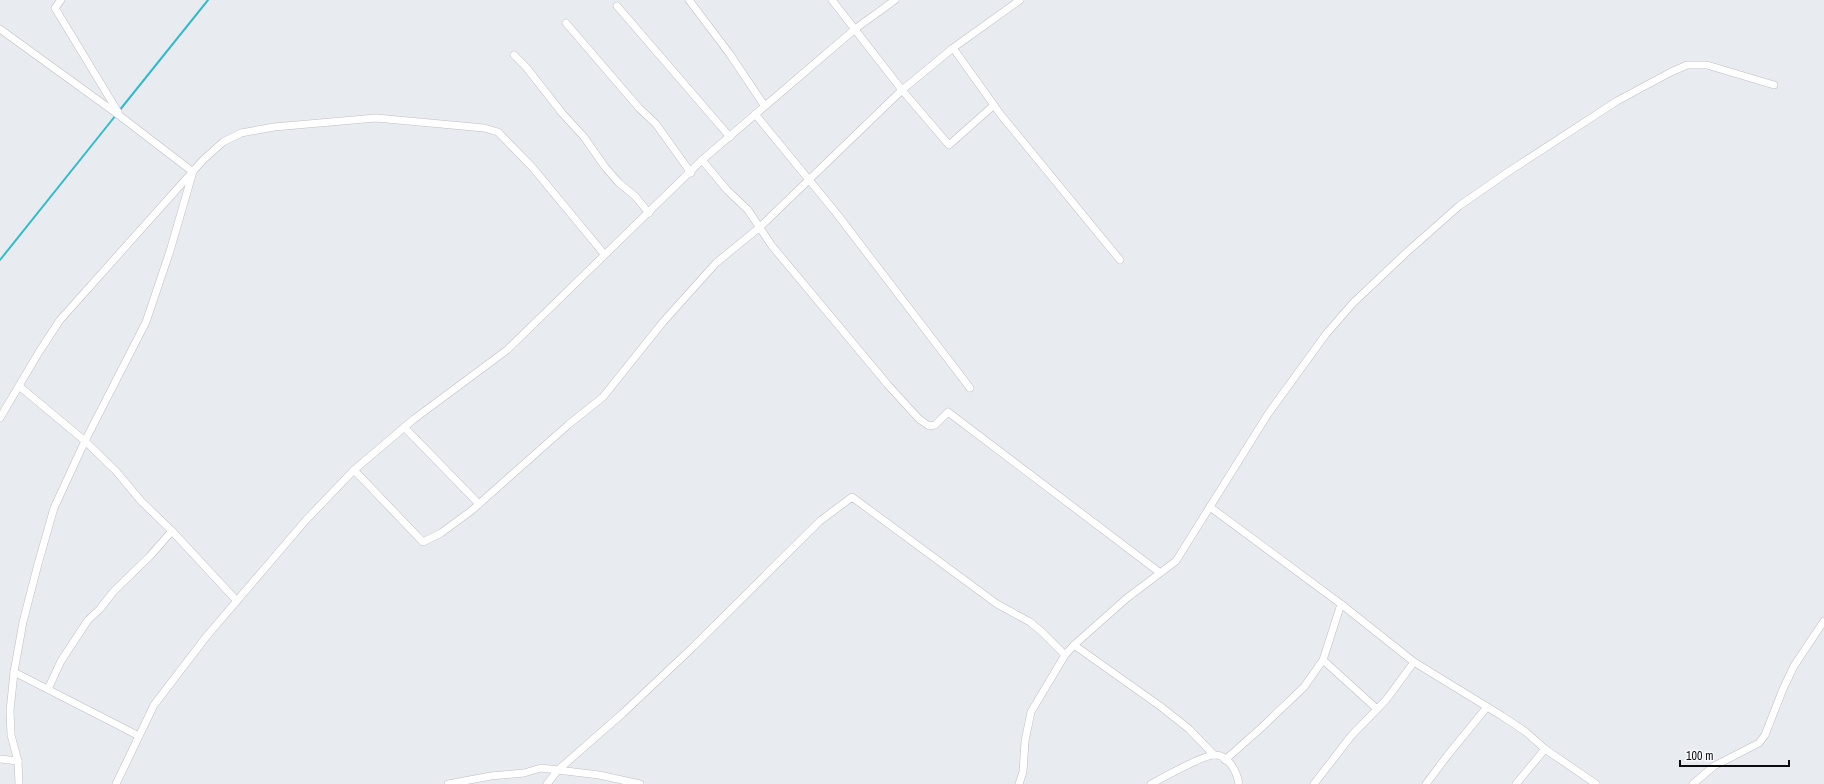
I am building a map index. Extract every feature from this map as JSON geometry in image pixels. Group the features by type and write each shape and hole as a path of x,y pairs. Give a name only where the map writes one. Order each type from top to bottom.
{"street":[{"path":"61,0 55,8 120,116"},
{"path":"689,0 729,53 764,105"},
{"path":"832,0 902,90 949,145 994,105"},
{"path":"116,784 154,705 220,618 237,601 306,520 354,470 404,427 507,350 533,326 604,254 691,173 702,160 730,137 764,105 855,29 895,0"},
{"path":"354,470 423,542 441,533 479,504 603,397 663,322 701,278 731,250 760,227 902,90 953,48 1020,0"},
{"path":"617,6 730,137"},
{"path":"566,23 638,108 656,124 691,173"},
{"path":"0,29 120,116 193,172"},
{"path":"953,48 994,105 1120,260"},
{"path":"514,55 526,67 562,113 584,137 605,166 620,183 635,196 649,213"},
{"path":"1019,784 1023,772 1025,741 1031,712 1065,655 1126,598 1159,572 1176,561 1268,414 1326,334 1353,303 1407,252 1460,206 1599,112 1648,84 1687,65 1707,66 1774,85"},
{"path":"755,114 809,180 970,388"},
{"path":"0,418 18,386 60,320 193,172 222,142 241,133 274,127 376,118 484,128 498,132 534,168 604,254"},
{"path":"702,160 727,190 748,210 772,246 919,420 929,426 935,425 948,412 1159,572"},
{"path":"19,784 18,761 11,735 10,711 14,672 23,622 54,508 85,441 146,322 170,251 193,172"},
{"path":"18,386 85,441 116,471 140,501 172,531 237,601"},
{"path":"404,427 479,504"},
{"path":"547,784 558,770 622,714 691,649 820,521 852,497 997,604 1030,622 1065,655"},
{"path":"1210,507 1341,604 1414,662 1526,732 1545,748 1596,784"},
{"path":"48,689 61,661 88,620 172,531"},
{"path":"1225,760 1290,702 1304,687 1323,660 1341,604"},
{"path":"1693,784 1714,766 1759,743 1765,735 1783,689 1794,666 1824,621"},
{"path":"1074,645 1160,706 1189,729 1214,755 1225,760 1232,766 1239,784"},
{"path":"1323,660 1377,709"},
{"path":"1314,784 1351,736 1377,709 1414,662"},
{"path":"14,672 139,736"},
{"path":"1426,784 1446,756 1488,707"},
{"path":"1516,784 1545,748"},
{"path":"1151,784 1182,768 1214,755"},
{"path":"0,759 18,761"},
{"path":"448,784 491,776 524,773 541,768 599,775 640,784"}],"waterway":[{"path":"119,111 208,0"},
{"path":"0,260 116,115"}]}
